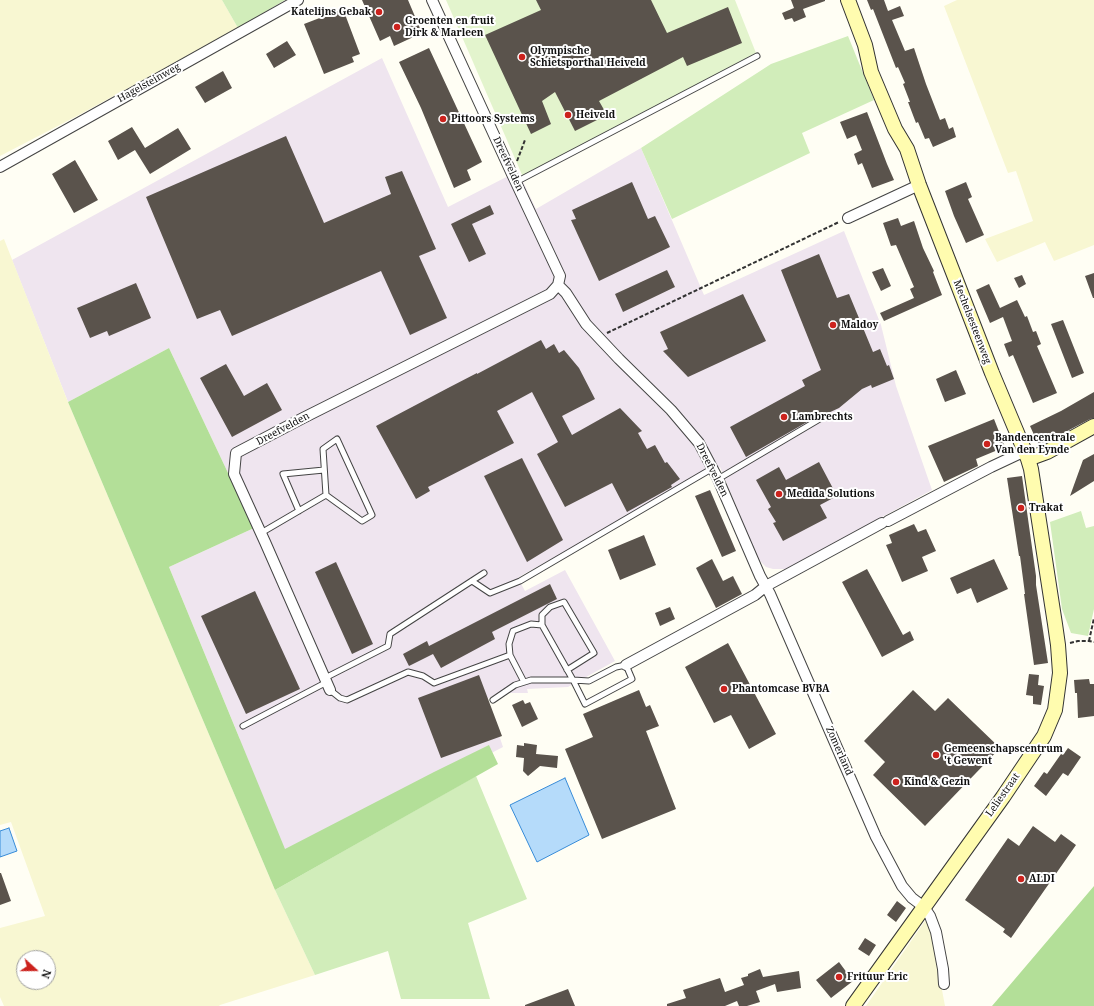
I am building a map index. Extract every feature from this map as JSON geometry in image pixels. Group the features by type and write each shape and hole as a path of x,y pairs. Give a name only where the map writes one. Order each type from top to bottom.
{"street":[{"name":"Hagelsteinweg","path":"0,167 298,0"},
{"name":"Dreefvelden","path":"328,683 262,533 234,474 236,453 550,294 558,285 560,276 432,0"},
{"name":"Mechelsesteenweg","path":"848,0 866,45 871,72 895,129 906,149 992,373 1026,455"},
{"path":"848,218 919,185"},
{"name":"Dreefvelden","path":"558,285 566,293 586,324 687,427 699,443 713,468 766,586"},
{"path":"626,665 755,595 766,586 991,467 1026,455 1047,452 1094,426"},
{"name":"Leliestraat","path":"853,1006 1003,797 1044,736 1055,710 1060,673 1058,645 1031,469 1026,455"},
{"name":"Zomerland","path":"766,586 876,837 902,886 912,898 924,907"},
{"path":"924,907 930,916 936,932 943,969 944,984"}],"lane":[{"path":"514,178 757,56"},
{"path":"718,479 823,417"},
{"path":"337,439 372,515 362,521 326,495 322,448 337,439"},
{"path":"472,581 490,592 520,581 713,468"},
{"path":"299,511 284,474 324,470"},
{"path":"262,533 326,495"},
{"path":"243,726 328,683 388,646 390,634 484,573"},
{"path":"493,700 515,685 531,680 573,680 589,681 616,668 626,665 632,679 585,704 573,680 567,670 542,625 542,615 550,607 564,602 594,653 567,670"},
{"path":"524,682 510,655 509,644 513,631 531,624 542,625"},
{"path":"328,683 340,698 347,700 408,672 423,676 434,683 510,655"}],"path":[{"path":"514,178 525,140"},
{"path":"598,337 848,218"},
{"path":"1089,641 1094,618"},
{"path":"1058,645 1078,641 1094,642"}],"shaded area":[{"path":"382,58 448,207 518,171 536,209 641,148 704,295 844,231 881,325 896,386 932,490 786,569 773,569 766,567 756,556 720,467 524,574 518,578 525,591 565,570 615,661 568,687 527,689 528,693 498,693 487,699 503,747 277,864 239,737 169,567 254,528 169,348 68,402 12,260"}],"green space":[{"path":"0,0 222,0 238,28 77,116 0,156"},
{"path":"222,0 285,0 238,28"},
{"name":"Heiveld","path":"446,0 735,0 756,53 523,177"},
{"path":"957,0 1094,0 1094,245 1054,261 1045,242 997,262 985,239 1033,221 1016,171 1008,173 944,6"},
{"path":"848,36 874,100 802,133 810,153 672,219 641,148 771,64"},
{"path":"4,239 68,402 275,890 315,975 219,1006 4,1006 0,997 0,928 45,916 11,822 0,825 0,241"},
{"path":"169,348 254,528 169,567 285,849 489,745 498,764 275,890 68,402"},
{"path":"1081,511 1086,528 1094,526 1094,609 1088,636 1071,633 1062,609 1050,522"},
{"path":"476,776 527,899 468,923 490,999 401,999 388,951 315,975 275,890"},
{"path":"1094,886 1094,1006 992,1006"},
{"path":"925,921 929,921 945,1006 866,1006"}],"water":[{"path":"565,778 589,835 537,862 510,805"},
{"path":"9,828 17,851 0,857 0,831"}],"building":[{"name":"Groenten en fruit Dirk & Marleen","path":"362,0 408,0 422,33 394,46 390,36 380,41"},
{"path":"536,0 651,0 667,33 728,7 742,43 687,66 683,57 599,101 607,115 575,131 555,92 542,101 551,124 531,134 485,35 541,10"},
{"path":"791,0 825,1 803,9 806,17 794,22 792,18 785,20 782,13 794,8"},
{"path":"867,0 884,0 888,11 900,6 904,16 892,20 905,51 914,48 940,120 945,118 949,129 953,127 956,137 933,147 929,138 925,139 918,122 916,123 908,102 910,102 903,84 905,83 898,67 896,68 873,9 871,10"},
{"path":"343,9 360,54 352,57 354,62 324,74 304,24"},
{"path":"287,41 296,55 274,68 266,54"},
{"path":"429,48 482,162 467,170 471,180 454,188 421,108 399,62"},
{"path":"223,71 232,88 205,103 195,87"},
{"path":"867,112 894,180 872,188 862,163 858,165 854,154 862,150 856,135 847,139 840,122"},
{"path":"132,127 145,148 178,128 191,149 150,174 135,150 118,160 108,141"},
{"path":"286,136 324,223 391,194 385,177 402,171 436,249 419,256 447,318 410,335 381,271 232,336 220,310 197,319 146,197"},
{"path":"75,160 98,200 74,213 52,174"},
{"path":"632,182 648,219 655,216 670,247 599,281 571,220 576,219 572,210"},
{"path":"966,182 972,197 968,199 984,235 966,243 945,191"},
{"path":"490,205 494,214 472,224 486,254 469,262 451,224"},
{"path":"898,218 901,226 914,221 942,295 884,321 880,313 914,298 910,289 914,287 896,245 891,246 883,223"},
{"path":"819,254 837,298 849,294 873,352 880,349 887,366 889,365 894,379 872,388 871,385 862,389 839,408 826,414 821,414 746,457 730,427 805,386 802,380 821,370 781,270"},
{"path":"883,268 891,286 881,291 872,272"},
{"path":"667,270 675,287 623,312 615,294"},
{"path":"1094,273 1094,298 1093,298 1085,276"},
{"path":"1022,275 1026,284 1019,288 1014,278"},
{"path":"136,283 151,318 109,336 107,331 90,338 77,308"},
{"path":"989,284 1000,308 1017,300 1025,317 1027,316 1033,332 1036,331 1041,344 1037,346 1057,393 1033,403 1013,355 1009,357 1004,344 1012,341 1003,317 990,323 976,290"},
{"path":"743,294 766,341 688,377 663,351 668,349 660,332"},
{"path":"1063,320 1084,373 1072,378 1051,324"},
{"path":"541,340 546,349 554,344 559,353 564,350 579,368 595,399 562,416 572,435 620,408 642,431 638,433 647,449 655,445 665,463 667,462 680,479 671,485 672,487 627,512 612,483 565,507 537,454 558,442 532,392 497,411 514,443 428,487 430,491 416,499 376,426"},
{"path":"226,364 244,396 267,383 282,410 232,437 200,378"},
{"path":"956,370 966,394 945,402 936,379"},
{"path":"1094,392 1094,418 1039,446 1030,426 1061,411"},
{"path":"994,419 1005,447 976,459 978,466 944,482 928,446"},
{"path":"1094,454 1094,481 1070,496 1083,460"},
{"path":"522,458 563,540 527,562 484,476"},
{"path":"819,462 837,496 820,505 827,518 783,541 773,523 776,522 768,509 771,507 756,480 779,467 786,480"},
{"path":"1022,476 1048,663 1034,665 1020,556 1007,478"},
{"path":"710,490 736,551 722,557 695,496"},
{"path":"914,524 918,532 926,529 936,551 922,557 928,571 902,582 886,545 892,543 889,535"},
{"path":"644,535 656,565 620,580 608,550"},
{"path":"712,559 723,581 733,576 742,594 716,608 696,568"},
{"path":"994,559 1008,589 977,603 971,588 957,594 950,578"},
{"path":"336,562 373,644 352,654 315,572"},
{"path":"867,569 903,635 910,631 914,640 882,657 842,582"},
{"path":"550,584 557,599 492,632 495,639 441,668 433,654 409,666 403,654 427,641 429,646"},
{"path":"255,591 300,689 246,714 201,616"},
{"path":"670,607 675,619 660,626 655,613"},
{"name":"Phantomcase BVBA","path":"728,643 776,734 749,749 731,715 714,723 685,667"},
{"path":"1029,674 1039,675 1038,685 1044,686 1041,705 1033,704 1033,696 1026,695"},
{"path":"479,675 502,736 441,758 418,698"},
{"path":"1089,679 1090,684 1094,684 1094,716 1078,718 1077,693 1075,693 1074,680"},
{"path":"639,690 646,707 650,705 659,726 646,731 676,809 602,839 565,749 593,737 583,714"},
{"name":"Gemeenschapscentrum 't Gewent","path":"913,690 935,711 948,698 1000,748 925,826 873,775 885,762 864,741"},
{"path":"523,700 525,704 530,702 538,719 522,727 512,705"},
{"path":"524,743 537,745 536,754 558,756 557,768 540,766 528,776 523,771 524,758 516,757 517,745 524,746"},
{"path":"1068,748 1081,757 1068,776 1063,773 1046,796 1034,786 1044,772 1047,774 1061,754 1063,755"},
{"path":"1033,826 1055,842 1061,834 1076,845 1011,938 1003,932 1005,929 965,900 1008,838 1019,846"},
{"path":"0,873 11,901 0,905"},
{"path":"897,901 906,908 896,922 887,915"},
{"path":"865,938 876,945 869,956 858,949"},
{"path":"839,962 853,981 831,998 816,980"},
{"path":"760,969 763,977 799,971 801,988 777,992 775,984 756,991 760,1002 747,1006 739,1006 737,1001 725,1006 667,1006 667,1004 686,998 683,990 720,978 725,992 744,985 741,978"},
{"path":"568,989 575,1006 525,1006 525,1005"}],"place":[{"name":"Katelijns Gebak","path":"379,12"},
{"name":"Groenten en fruit Dirk & Marleen","path":"397,27"},
{"name":"Olympische Schietsporthal Heiveld","path":"522,57"},
{"name":"Heiveld","path":"568,115"},
{"name":"Pittoors Systems","path":"443,119"},
{"name":"Maldoy","path":"833,325"},
{"name":"Lambrechts","path":"784,417"},
{"name":"Bandencentrale Van den Eynde","path":"987,444"},
{"name":"Medida Solutions","path":"779,494"},
{"name":"Trakat","path":"1021,508"},
{"name":"Phantomcase BVBA","path":"724,689"},
{"name":"Gemeenschapscentrum 't Gewent","path":"936,755"},
{"name":"Kind & Gezin","path":"896,782"},
{"name":"ALDI","path":"1021,879"},
{"name":"Frituur Eric","path":"839,977"}]}
